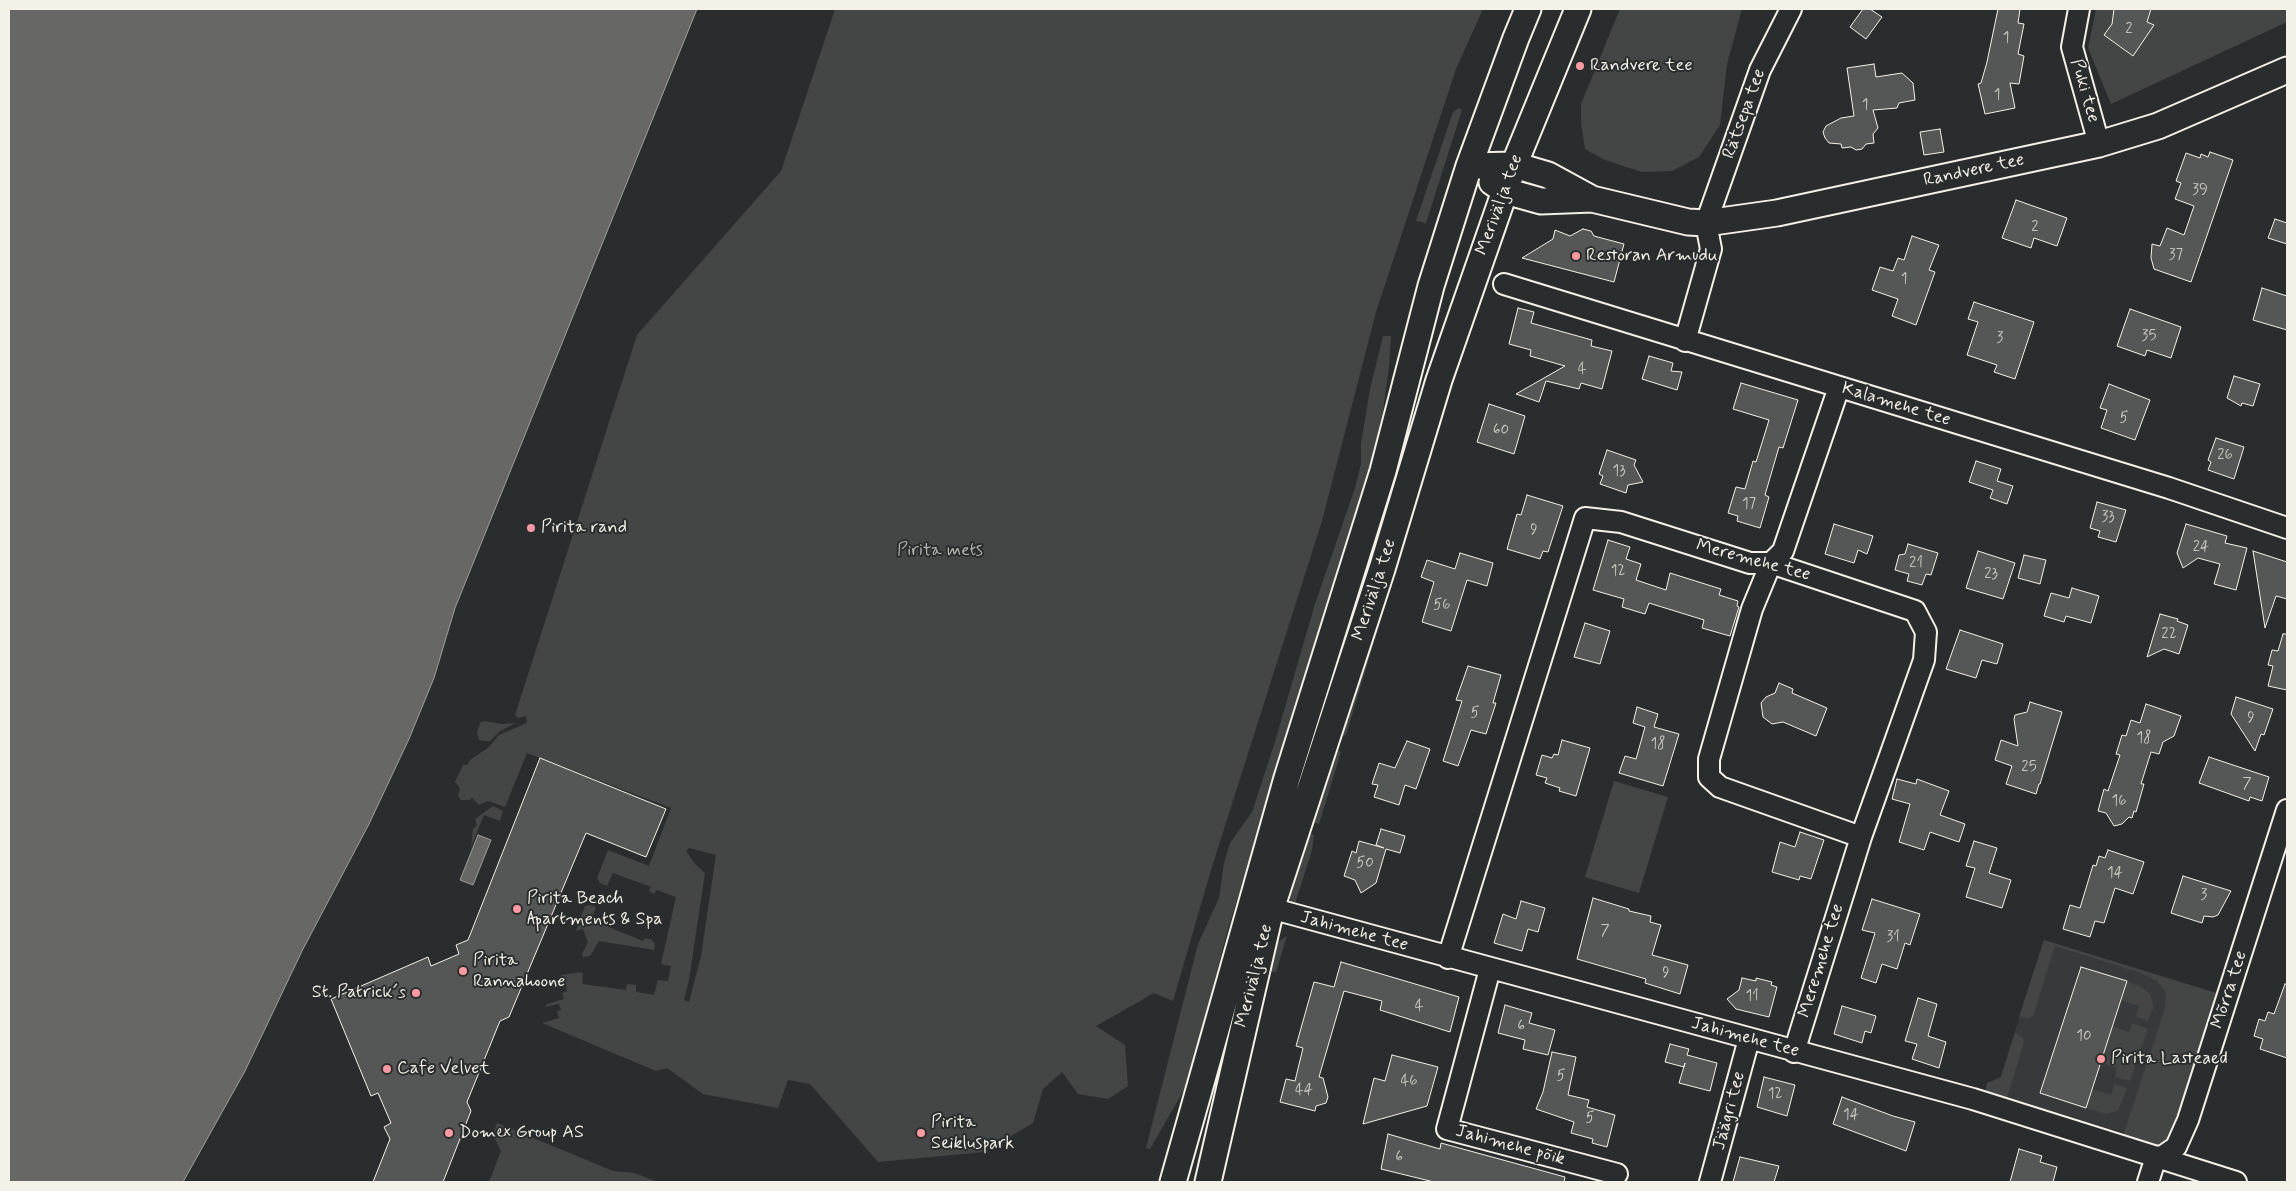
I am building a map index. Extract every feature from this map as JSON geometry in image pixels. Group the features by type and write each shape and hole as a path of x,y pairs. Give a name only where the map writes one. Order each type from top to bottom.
{"main road":[{"name":"Merivälja tee","path":"1208,1182 1287,778 1383,471 1430,286 1469,166 1528,9"},
{"name":"Merivälja tee","path":"1173,1182 1261,906 1382,569 1439,380 1514,165 1578,9"},
{"name":"Randvere tee","path":"1469,166 1514,165 1548,175 1592,199 1688,222 1706,223 1777,213 2099,144 2158,126 2287,70"},
{"name":"Randvere tee","path":"1469,166 1505,191 1541,202 1592,199"}],"street":[{"name":"Rätsepa tee","path":"1706,223 1760,70 1791,9"},
{"name":"Puki tee","path":"2079,9 2072,48 2099,144"},
{"path":"1685,341 1711,249 1706,223"},
{"name":"Kalamehe tee","path":"1504,284 2169,488 2287,528"},
{"path":"1839,387 1783,551 1772,563 1752,608 1709,759 1709,777 1720,787 1861,837"},
{"name":"Meremehe tee","path":"1448,958 1585,518 1621,522 1750,564 1772,563 1915,611 1926,632 1924,660 1861,837 1794,1052"},
{"name":"Mõrra tee","path":"2156,1157 2163,1156 2176,1147 2188,1120 2287,810"},
{"name":"Jahimehe tee","path":"1261,906 1490,970 1973,1099 2236,1182"},
{"name":"Jahimehe põik","path":"1490,970 1447,1129 1617,1174"},
{"name":"Jäägri tee","path":"1710,1182 1749,1039"},
{"path":"2148,1182 2156,1157"}],"shaded area":[{"path":"9,9 697,9 455,608 434,678 409,739 369,824 302,951 245,1071 183,1182 9,1182"},
{"path":"478,835 491,840 473,885 460,880"},
{"name":"Pirita Lasteaed","path":"2044,940 2217,993 2152,1141 1995,1094"}],"green space":[{"name":"Pirita mets","path":"835,9 1483,9 1456,69 1376,312 1322,521 1211,870 1173,1001 1154,993 1096,1026 1125,1045 1128,1086 1108,1099 1078,1094 1062,1072 1043,1089 1033,1123 984,1152 878,1162 810,1084 788,1080 778,1108 703,1094 667,1068 656,1071 542,1023 559,1018 557,1011 561,1010 559,1004 545,1007 547,1004 564,999 562,993 567,991 566,985 553,988 556,980 562,975 581,972 583,974 582,984 626,990 627,984 636,985 636,992 654,995 658,980 668,981 671,966 661,964 676,897 657,890 654,894 649,891 651,887 613,873 607,886 600,883 597,878 608,850 649,866 671,808 527,753 505,807 488,801 479,805 472,798 470,800 461,800 458,796 460,788 455,782 463,765 467,765 471,759 488,748 499,735 527,723 526,716 518,718 515,715 637,335 781,171","holes":["689,848 716,855 701,956 689,1002 684,1000 689,980 705,873 695,864 686,851"]},
{"path":"1620,9 1742,9 1727,64 1720,125 1699,157 1672,171 1642,172 1605,160 1585,149 1581,123 1581,104"},
{"path":"2096,9 2287,9 2287,22 2111,104 2088,48"},
{"path":"1459,108 1462,110 1426,223 1416,221 1453,112"},
{"path":"1383,336 1391,336 1389,367 1381,426 1364,488 1227,932 1188,1083 1150,1149 1146,1148 1198,944 1219,898 1224,863 1230,843 1252,812 1274,745 1315,604 1355,488 1361,464 1361,443 1370,389"},
{"path":"1386,581 1392,583 1346,735 1342,736 1338,733"},
{"path":"484,721 502,724 516,723 500,731 490,741 486,741 479,740 477,733 480,723"},
{"path":"1334,748 1341,752 1319,824 1312,822"},
{"path":"1614,781 1668,797 1639,893 1585,877"},
{"path":"493,806 503,811 500,821 484,815 471,847 473,829 477,825 475,819"},
{"path":"1308,833 1314,835 1312,850 1294,907 1289,893"},
{"path":"591,905 596,907 591,920 643,941 645,938 652,940 655,944 654,950 599,941 590,956 583,957 582,954 588,942 583,929 576,931 585,906"},
{"path":"2235,935 2239,937 2194,1088 2168,1142 2161,1145 2155,1147 2123,1136 2165,1008 2166,992 2157,981 2141,973 2055,946 2033,1016 2029,1018 2019,1017 2044,940 2216,993"},
{"path":"1287,936 1276,972 1266,971 1275,944"},
{"path":"2127,981 2143,988 2150,994 2154,1009 2152,1009 2148,1021 2136,1017 2139,1006 2121,1000"},
{"path":"2132,1023 2148,1029 2130,1081 2115,1077 2117,1068 2100,1063 2112,1026 2129,1032"},
{"path":"2015,1033 2023,1038 2024,1042 2007,1098 2113,1130 2112,1133 1992,1098 1985,1092 1987,1083 2001,1077"},
{"path":"2114,1084 2127,1088 2118,1111 2107,1114 2086,1108 2092,1089 2111,1095"},
{"path":"497,1123 613,1171 634,1173 658,1182 489,1182 501,1151 493,1135"}],"building":[{"path":"1863,9 1870,9 1882,17 1866,39 1850,27"},
{"path":"1998,9 2020,9 2018,23 2024,24 2018,54 2024,56 2019,84 2010,83 2015,108 1985,114 1978,84 1981,83 1987,62"},
{"path":"2114,9 2151,9 2147,22 2154,25 2133,56 2104,35 2112,24"},
{"path":"1874,64 1876,77 1902,73 1913,83 1915,100 1899,103 1897,108 1873,110 1878,128 1873,134 1874,143 1866,144 1862,149 1842,148 1841,144 1829,143 1823,132 1826,126 1841,118 1854,116 1847,68"},
{"path":"1940,129 1944,152 1924,155 1920,132"},
{"path":"2210,152 2233,160 2191,282 2154,269 2151,258 2152,244 2160,246 2167,228 2184,235 2194,206 2175,199 2181,183 2176,181 2186,153 2200,158 2201,154 2208,157"},
{"path":"2016,200 2067,218 2057,246 2034,238 2031,248 2002,238"},
{"path":"2275,219 2287,223 2287,244 2268,238"},
{"name":"Restoran Armudu","path":"1583,229 1591,231 1594,236 1624,244 1614,282 1522,258 1553,239 1555,230 1570,236"},
{"path":"1912,236 1939,245 1929,270 1935,272 1916,325 1892,316 1898,299 1872,290 1880,267 1893,271 1898,258 1904,260"},
{"path":"2262,288 2287,296 2287,330 2253,320"},
{"path":"1974,302 2034,322 2015,379 1994,372 1997,365 1967,355 1978,322 1968,319"},
{"path":"1518,308 1534,312 1531,323 1592,340 1591,346 1612,351 1602,389 1581,383 1579,389 1546,381 1539,402 1516,394 1565,366 1530,356 1531,350 1509,344"},
{"path":"2130,309 2181,327 2171,358 2147,350 2145,356 2117,346"},
{"path":"1649,356 1673,363 1671,371 1682,372 1677,390 1642,379"},
{"path":"2234,376 2260,384 2253,406 2242,403 2241,406 2227,398"},
{"path":"1741,383 1798,400 1783,448 1779,447 1765,495 1769,497 1760,528 1737,521 1738,516 1728,513 1736,487 1745,489 1753,461 1756,462 1769,420 1733,409"},
{"path":"2109,384 2150,400 2135,440 2101,428 2107,410 2100,408"},
{"path":"1489,404 1525,416 1514,454 1477,442"},
{"path":"2216,438 2244,447 2234,479 2208,470 2211,462 2208,460"},
{"path":"1607,450 1636,460 1634,465 1643,482 1628,485 1626,493 1600,484 1603,476 1599,474"},
{"path":"1976,461 2001,469 1997,481 2013,486 2007,504 1990,498 1993,490 1969,482"},
{"path":"1527,495 1563,506 1548,552 1543,551 1540,559 1507,549 1517,514 1521,515"},
{"path":"2097,502 2126,510 2116,542 2098,537 2100,531 2090,528"},
{"path":"1834,524 1873,536 1867,554 1858,550 1854,563 1825,554"},
{"path":"2186,524 2227,536 2225,543 2247,548 2236,590 2214,584 2220,564 2198,558 2183,568 2177,553"},
{"path":"1608,540 1630,547 1626,559 1641,564 1636,580 1666,590 1670,573 1721,589 1719,595 1738,601 1737,606 1739,607 1730,636 1702,628 1704,620 1649,603 1645,614 1622,607 1624,599 1593,590"},
{"path":"1908,544 1938,553 1931,575 1926,574 1922,585 1907,581 1909,574 1895,570 1899,555 1905,554"},
{"path":"1978,551 2015,563 2003,599 1966,588"},
{"path":"2253,551 2287,562 2287,599 2276,596 2265,628"},
{"path":"1460,553 1493,563 1487,586 1467,580 1451,631 1422,622 1434,582 1421,577 1427,560 1455,569"},
{"path":"2024,555 2046,560 2040,584 2018,578"},
{"path":"2072,588 2099,596 2091,623 2066,616 2064,622 2044,616 2051,593 2069,598"},
{"path":"2160,614 2178,619 2177,621 2188,625 2179,654 2164,649 2147,657"},
{"path":"1585,623 1610,631 1600,664 1574,657"},
{"path":"1960,630 2003,644 1997,664 1982,660 1976,678 1946,669"},
{"path":"2283,634 2287,634 2287,690 2268,686 2273,666 2268,665 2272,650 2278,651"},
{"path":"1468,666 1501,675 1493,703 1496,703 1486,734 1471,730 1458,766 1443,761 1462,701 1456,700"},
{"path":"1779,683 1793,689 1792,693 1827,708 1816,736 1783,722 1772,724 1763,717 1761,703 1766,697 1775,693"},
{"path":"2236,697 2273,709 2264,735 2261,734 2255,751 2231,714"},
{"path":"2030,702 2062,712 2036,794 2006,784 2012,766 1995,760 2001,740 2018,746 2015,715 2027,712"},
{"path":"2146,704 2181,716 2174,736 2163,742 2159,754 2151,752 2141,784 2144,784 2136,812 2134,811 2132,818 2129,817 2122,824 2114,826 2106,813 2098,811 2104,789 2108,791 2120,755 2116,754 2122,735 2126,736 2131,720 2140,723"},
{"path":"1637,707 1658,714 1654,727 1679,734 1663,786 1619,773 1625,756 1636,759 1645,727 1633,723"},
{"path":"1562,740 1590,748 1576,796 1559,791 1560,788 1545,783 1547,778 1536,775 1542,755 1552,758 1554,754 1558,755"},
{"path":"1407,741 1430,749 1416,789 1405,785 1399,805 1374,797 1378,785 1372,784 1379,763 1395,768"},
{"path":"2209,757 2269,777 2262,801 2250,797 2249,801 2199,783"},
{"name":"Pirita Rannahoone","path":"540,758 666,809 646,857 586,833 509,1017 500,1021 467,1102 471,1111 443,1182 373,1182 390,1139 384,1127 391,1123 378,1093 371,1096 331,999 428,957 431,966 459,954 456,945 468,940"},
{"path":"1897,779 1916,784 1917,779 1949,791 1940,815 1965,824 1959,842 1930,832 1924,850 1899,842 1910,804 1892,799"},
{"path":"1381,829 1405,836 1400,853 1386,849 1376,883 1361,893 1355,880 1344,876 1352,851 1356,853 1359,841 1384,848 1376,845"},
{"path":"1800,832 1824,840 1811,879 1800,876 1799,880 1772,872 1780,842 1795,847"},
{"path":"1974,841 1997,848 1989,873 2011,880 2002,908 1966,897 1975,868 1966,866"},
{"path":"2108,850 2144,862 2133,894 2115,888 2104,923 2095,921 2090,937 2063,929 2070,905 2080,908 2093,865 2096,866 2099,856 2105,858"},
{"path":"2183,876 2231,891 2218,915 2213,917 2204,916 2202,923 2171,913"},
{"path":"1593,898 1629,909 1629,911 1651,916 1650,922 1661,925 1652,955 1688,965 1680,994 1645,983 1646,979 1577,959"},
{"path":"1872,899 1920,914 1910,945 1905,943 1897,969 1882,964 1876,983 1861,978 1875,933 1862,930"},
{"path":"1521,901 1545,908 1538,932 1528,929 1522,951 1494,943 1503,914 1516,919"},
{"path":"1341,962 1459,997 1450,1032 1380,1010 1382,1001 1344,991 1319,1077 1323,1078 1328,1097 1326,1103 1316,1106 1315,1111 1280,1102 1286,1079 1295,1081 1303,1048 1296,1046 1314,982 1334,987"},
{"path":"2081,967 2127,981 2086,1108 2040,1093"},
{"path":"1742,978 1756,981 1756,978 1772,982 1771,985 1777,987 1769,1017 1736,1009 1727,999 1739,990"},
{"path":"2285,984 2287,985 2287,1058 2260,1049 2263,1039 2254,1036 2259,1019 2265,1021 2268,1012 2274,1014"},
{"path":"1918,998 1937,1004 1928,1036 1946,1042 1939,1068 1912,1059 1917,1044 1905,1041"},
{"path":"1505,1005 1532,1013 1529,1023 1555,1030 1548,1055 1523,1049 1525,1040 1498,1033"},
{"path":"1842,1006 1876,1016 1871,1033 1865,1031 1862,1043 1834,1034"},
{"path":"1670,1044 1689,1049 1687,1055 1717,1063 1710,1091 1679,1083 1684,1067 1665,1062"},
{"path":"1552,1052 1576,1057 1568,1095 1589,1100 1587,1107 1615,1115 1607,1147 1592,1143 1593,1139 1571,1133 1574,1122 1536,1109 1543,1092"},
{"path":"1392,1055 1438,1067 1427,1106 1363,1124 1374,1078 1385,1081"},
{"path":"1764,1077 1795,1085 1787,1116 1757,1107"},
{"path":"1842,1097 1915,1122 1906,1151 1833,1124"},
{"path":"1388,1134 1440,1149 1441,1143 1565,1177 1564,1182 1434,1182 1381,1169"},
{"path":"2019,1149 2042,1156 2040,1162 2057,1167 2053,1182 2010,1182"},
{"path":"1740,1157 1779,1166 1774,1182 1733,1182"}],"place":[{"name":"Randvere tee","path":"1580,66"},
{"name":"Restoran Armudu","path":"1576,256"},
{"name":"Pirita rand","path":"531,528"},
{"name":"Pirita Beach Apartments & Spa","path":"517,909"},
{"name":"Pirita Rannahoone","path":"463,971"},
{"name":"St. Patrick´s","path":"416,993"},
{"name":"Pirita Lasteaed","path":"2101,1059"},
{"name":"Cafe Velvet","path":"387,1069"},
{"name":"Domex Group AS","path":"449,1133"},
{"name":"Pirita Seikluspark","path":"921,1133"}]}
